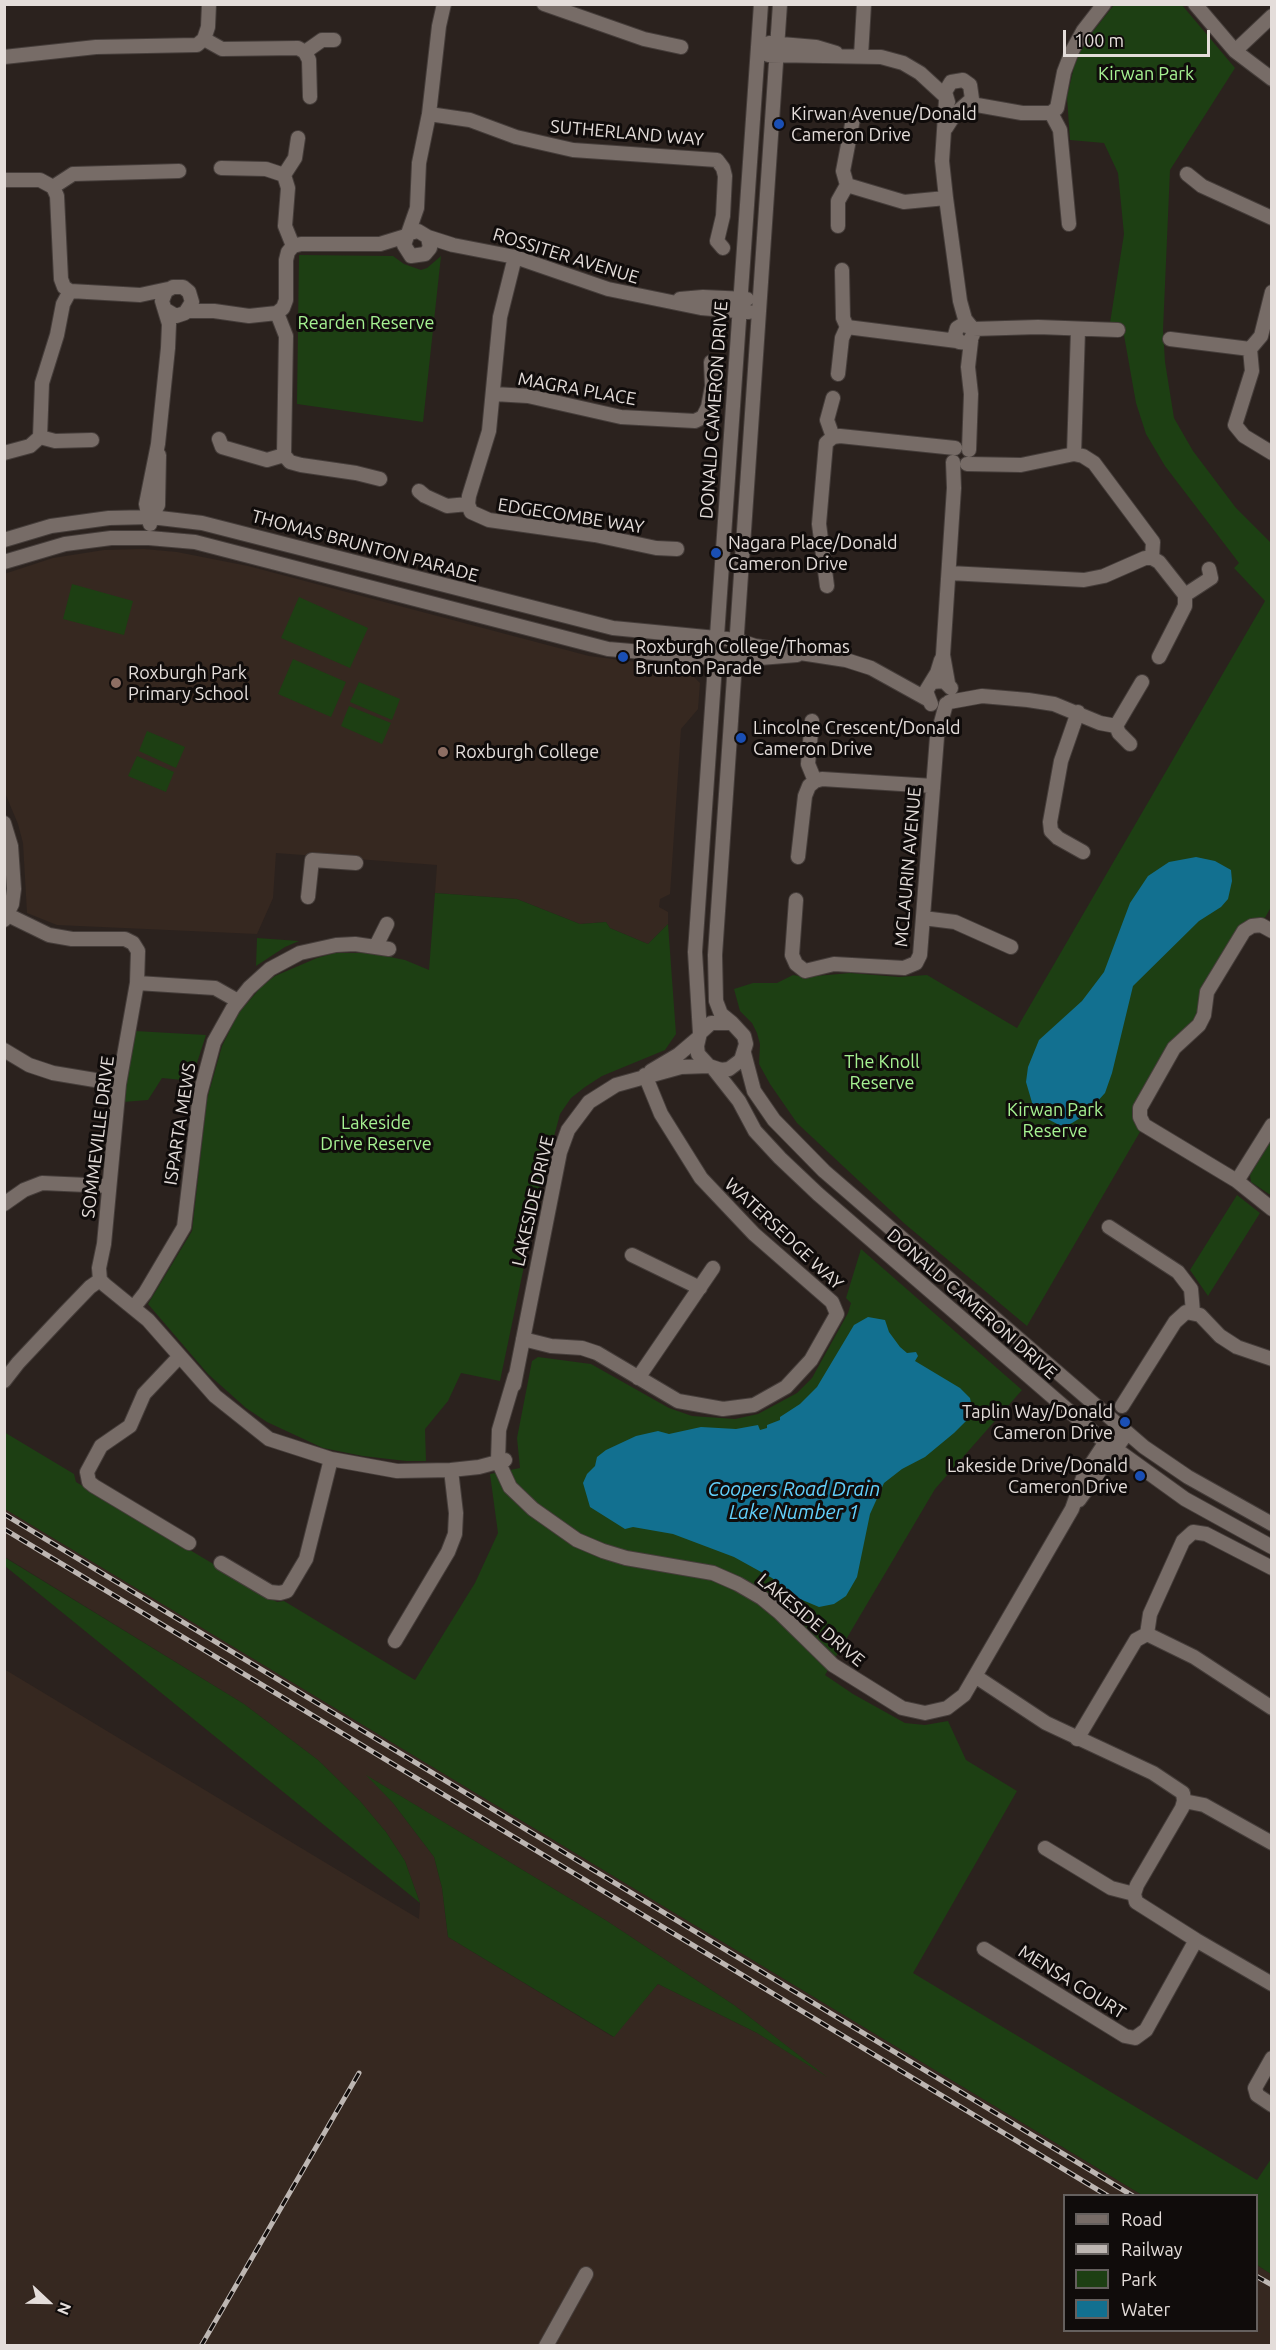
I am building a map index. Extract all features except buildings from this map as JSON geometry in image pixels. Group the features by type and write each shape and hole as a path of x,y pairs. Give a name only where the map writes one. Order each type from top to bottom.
{"street":[{"path":"4,57 96,47 197,45 204,39 208,27 209,4"},
{"path":"433,4 439,26"},
{"path":"407,253 404,245 417,208 419,163 429,114 439,26 444,4"},
{"path":"544,4 644,39 681,47"},
{"name":"DONALD CAMERON DRIVE","path":"699,1036 695,952 761,4"},
{"path":"732,1023 711,1023 699,1036 699,1054 711,1067 721,1070 736,1065 744,1053 744,1035 732,1023 722,1014 716,1001 715,955 780,4"},
{"path":"861,56 864,4"},
{"path":"920,73 953,107 977,105 1033,114 1051,113 1057,108 1064,72 1072,51 1104,4"},
{"path":"1195,4 1235,51 1272,79"},
{"path":"1235,51 1272,16"},
{"path":"204,39 222,49 273,51 290,47 304,52"},
{"path":"304,52 322,40 334,40"},
{"path":"758,49 816,47 843,55 881,57 903,63 920,73 940,80 967,82 981,99 997,108"},
{"path":"304,52 311,74 310,97"},
{"path":"947,703 952,694 943,655 954,488 968,423 971,394 965,319 960,301 942,161 945,98 948,85 954,80"},
{"path":"944,133 955,114 972,99 972,89"},
{"path":"1051,113 1060,130 1069,224"},
{"name":"SUTHERLAND WAY","path":"429,114 470,120 516,137 573,150 717,160 723,168 724,176 723,216 717,241 723,248"},
{"path":"838,226 838,201 847,185 843,171 853,119 857,116"},
{"path":"284,175 295,158 298,138"},
{"path":"221,168 266,169 284,175"},
{"path":"54,187 73,174 179,171"},
{"path":"1187,174 1202,186 1272,218"},
{"path":"284,175 288,188 285,226 293,246"},
{"path":"4,180 40,180 54,187 57,196 62,279 64,287 70,291 140,295 178,286 214,311"},
{"path":"847,185 904,202 946,198"},
{"path":"140,295 176,316 187,312 214,311 249,316 277,313 283,308 285,300 286,260 293,246 301,244 380,244 416,258 425,254 430,248 417,208"},
{"path":"380,244 418,231 427,235"},
{"name":"ROSSITER AVENUE","path":"427,235 453,245 515,257 608,289 669,300 704,297 740,305 760,306"},
{"name":"ROSSITER AVENUE","path":"425,254 453,245"},
{"path":"419,491 447,506 468,504 489,431 500,317 515,257"},
{"path":"838,374 842,338 847,327 843,318 842,270"},
{"path":"149,538 151,509 160,483 158,444 169,324 163,296 168,289"},
{"path":"4,453 30,446 40,437 42,383 57,335 63,304 70,291"},
{"path":"168,348 177,324 192,302 189,292"},
{"path":"1272,292 1269,319 1261,336 1250,349 1252,371 1235,425 1244,436 1272,453"},
{"path":"277,313 286,336 284,455 290,462 301,465 356,472 380,479"},
{"path":"847,327 933,337 965,335 997,329 1038,327 1118,330"},
{"path":"1074,454 1078,330"},
{"path":"1170,339 1250,349"},
{"name":"MAGRA PLACE","path":"494,393 528,396 621,417 695,421 703,417 708,406 712,386 711,362"},
{"path":"833,437 826,420 834,398"},
{"path":"40,437 55,441 92,441"},
{"path":"827,586 819,524 823,452 826,443 833,437 901,441 994,463 1020,465 1074,454 1083,456 1094,463 1153,542 1152,558"},
{"path":"219,439 222,447 267,460 284,455"},
{"name":"EDGECOMBE WAY","path":"468,504 471,512 489,520 594,535 656,548 677,549"},
{"name":"THOMAS BRUNTON PARADE","path":"4,540 51,526 134,518 151,509 169,519 202,523 261,536 613,628 736,640 802,654"},
{"path":"4,562 65,544 111,538 149,538 195,542 245,553 608,649 735,660 802,654 846,660 892,680 938,706 982,696"},
{"path":"949,573 1084,580 1113,573 1145,558 1152,558 1159,562 1185,595 1185,606 1159,657"},
{"path":"1185,595 1211,578 1209,569"},
{"path":"928,700 926,691 943,655"},
{"path":"892,680 911,685 940,680 982,696 1054,704 1100,723 1116,726"},
{"path":"1116,726 1142,682"},
{"name":"MCLAURIN AVENUE","path":"928,700 937,737"},
{"name":"MCLAURIN AVENUE","path":"796,900 792,955 796,964 805,970 834,964 904,968 916,963 920,955 937,737 947,703"},
{"path":"1078,712 1061,760 1050,822 1052,831 1058,838 1083,852"},
{"path":"812,721 808,764 815,781"},
{"path":"1116,726 1119,733 1130,744"},
{"path":"798,857 805,795 808,786 815,781 822,779 933,786"},
{"path":"4,823 11,846 14,889 6,918"},
{"path":"308,897 312,860 356,863"},
{"name":"SOMMEVILLE DRIVE","path":"6,918 59,937 109,938 130,941 138,951 137,983 119,1084 104,1244 99,1268 100,1280"},
{"path":"923,918 955,922 1011,947"},
{"name":"ISPARTA MEWS","path":"134,1306 182,1232 204,1074 220,1030 238,1001 270,969 300,953 336,945 382,948 387,924"},
{"path":"1272,932 1261,925 1252,926 1244,931 1208,992 1204,1015 1199,1026 1174,1048 1140,1108 1140,1117 1144,1125 1237,1181 1272,1209"},
{"path":"137,983 215,988 238,1001"},
{"name":"LAKESIDE DRIVE","path":"699,1036 678,1055 645,1075 601,1093 583,1109 568,1130 560,1152 515,1376 502,1455 532,1509 577,1540 603,1551 635,1560 713,1573 738,1584 770,1605 833,1665 902,1708 925,1713 947,1708 964,1695 1072,1509 1093,1485 1109,1446 1122,1429"},
{"path":"4,1050 29,1065 53,1073 119,1084"},
{"name":"DONALD CAMERON DRIVE","path":"744,1053 754,1091 774,1120 797,1147 892,1232 1122,1429 1188,1477 1272,1524"},
{"name":"LAKESIDE DRIVE","path":"645,1075 681,1067 711,1067"},
{"name":"DONALD CAMERON DRIVE","path":"711,1067 733,1093 755,1131 780,1158 1109,1446 1185,1499 1270,1543"},
{"name":"WATERSEDGE WAY","path":"523,1340 589,1351 612,1360 668,1396 692,1405 723,1409 754,1405 770,1398 800,1375 837,1314 832,1302 753,1234 701,1178 661,1114 645,1075"},
{"path":"1237,1181 1272,1125"},
{"path":"4,1204 24,1190 42,1183 109,1186"},
{"path":"1109,1227 1178,1272 1191,1289 1193,1312"},
{"path":"632,1254 700,1288"},
{"path":"638,1378 713,1268"},
{"path":"4,1381 18,1362 90,1287 100,1280 134,1306 179,1358 234,1411 261,1431 284,1443 331,1459 397,1471 451,1470 502,1455"},
{"path":"1122,1406 1175,1322 1186,1312 1200,1315 1220,1336 1237,1347 1272,1359"},
{"path":"179,1358 144,1395 130,1426 101,1446 87,1472 89,1482 93,1486 189,1543"},
{"path":"221,1563 270,1592 287,1591 306,1559 331,1459"},
{"path":"395,1641 448,1552 455,1534 456,1513 451,1470"},
{"path":"1147,1634 1150,1614 1184,1541 1193,1532 1206,1534 1272,1568"},
{"path":"1077,1739 1136,1640 1147,1634"},
{"path":"1147,1634 1194,1657 1272,1708"},
{"path":"975,1676 1010,1701 1077,1739 1153,1773 1183,1793 1184,1801 1134,1894 1136,1902 1272,1984"},
{"path":"1184,1801 1204,1805 1272,1843"},
{"path":"1045,1848 1111,1888 1121,1893 1134,1894"},
{"name":"MENSA COURT","path":"984,1949 1125,2036 1135,2038 1146,2030 1196,1940"},
{"path":"1272,2058 1257,2079 1255,2088 1257,2095 1272,2105"},
{"path":"546,2346 586,2274"}],"shaded area":[{"name":"Roxburgh College","path":"144,549 177,552 248,566 589,656 685,668 700,683 698,709 681,729 670,894 660,899 659,907 668,912 668,924 648,944 610,928 606,922 580,924 517,899 435,893 437,865 276,853 273,898 257,934 57,925 27,913 23,843 5,793 4,574 53,558 104,550"},
{"path":"5,1509 1140,2194 1063,2194 1063,2332 1258,2332 1258,2266 1271,2274 1271,2345 5,2345 4,1669 419,1919 420,1903 405,1861 386,1832 360,1801 318,1760 244,1704 5,1557","holes":["369,1777 607,1921 734,2005 820,2072 757,2033 658,1984 613,2037 448,1937 442,1888 434,1857 393,1803"]}],"green space":[{"path":"1114,5 1182,5 1235,68 1170,170 1163,330 1165,362 1174,418 1193,451 1236,508 1271,543 1271,907 1261,925 1244,931 1192,1034 1140,1108 1144,1125 1027,1326 905,1224 797,1123 759,1064 760,1044 757,1033 752,1023 740,1011 734,989 753,983 777,983 793,975 805,977 850,973 899,977 927,975 1017,1028 1265,601 1234,568 1239,563 1165,466 1146,434 1136,403 1122,324 1110,323 1124,234 1118,173 1104,143 1070,140 1067,97 1074,67 1083,44"},
{"name":"Rearden Reserve","path":"299,255 393,256 404,264 421,270 427,268 441,256 423,422 297,404"},
{"path":"72,584 133,601 124,635 63,619"},
{"path":"299,597 368,628 350,668 281,638"},
{"path":"293,659 346,682 331,717 278,694"},
{"path":"359,682 400,699 392,720 350,702"},
{"path":"349,706 391,723 382,744 341,726"},
{"path":"147,731 185,747 176,768 139,751"},
{"path":"137,756 174,772 166,792 128,776"},
{"name":"Lakeside Drive Reserve","path":"435,893 517,899 580,924 606,922 610,928 648,944 668,924 676,1034 665,1050 602,1076 585,1087 571,1098 560,1114 541,1185 500,1381 461,1373 448,1401 425,1429 426,1461 406,1461 323,1448 267,1422 246,1408 208,1374 148,1304 192,1231 207,1099 222,1046 238,1014 261,987 275,976 335,953 370,953 405,960 429,970"},
{"path":"257,938 299,941 285,947 256,966"},
{"path":"135,1031 206,1035 194,1072 183,1071 182,1080 162,1078 148,1100 123,1102"},
{"path":"1271,1141 1272,1194 1269,1194 1251,1182 1250,1175"},
{"path":"1237,1195 1260,1213 1208,1296 1190,1270"},
{"path":"861,1249 1022,1390 935,1489 825,1675 853,1694 905,1723 925,1725 948,1721 966,1760 1017,1791 913,1973 1257,2180 1271,2159 1271,2274 1258,2266 1258,2194 1140,2194 5,1509 4,1432 74,1474 76,1482 277,1602 284,1601 415,1680 475,1583 498,1533 490,1474 520,1468 517,1438 532,1361 538,1357 591,1364 669,1408 692,1416 735,1419 758,1414 797,1393 812,1378 848,1313 851,1303 846,1298"},
{"path":"4,1557 244,1704 318,1760 360,1801 386,1832 405,1861 420,1903 5,1566"},
{"path":"366,1775 607,1921 734,2005 827,2077 757,2033 658,1984 614,2037 448,1937 442,1888 434,1857 393,1803"}],"water":[{"path":"1196,857 1215,861 1231,870 1232,881 1228,899 1221,907 1199,921 1133,986 1105,1093 1085,1115 1063,1127 1040,1115 1033,1106 1026,1082 1028,1067 1039,1040 1082,1001 1104,972 1130,903 1148,876 1169,862"},
{"name":"Coopers Road Drain Lake Number 1","path":"868,1317 885,1320 889,1332 900,1347 907,1353 916,1352 918,1356 915,1361 960,1388 970,1398 972,1408 969,1418 954,1433 925,1457 902,1469 884,1483 870,1514 857,1577 846,1596 834,1604 819,1607 800,1599 772,1578 734,1557 673,1534 633,1527 625,1529 590,1507 583,1483 587,1474 595,1466 597,1457 606,1450 636,1436 658,1431 669,1434 701,1427 736,1429 758,1425 760,1430 767,1428 767,1425 780,1420 780,1417 800,1404 817,1387 854,1325"}],"railway":[{"path":"4,1514 1130,2194"},
{"path":"4,1529 1105,2194"},
{"path":"201,2346 359,2073"},
{"path":"1258,2277 1272,2285"}],"place":[{"name":"Kirwan Avenue/Donald Cameron Drive","path":"779,124"},
{"name":"Nagara Place/Donald Cameron Drive","path":"716,553"},
{"name":"Roxburgh College/Thomas Brunton Parade","path":"623,657"},
{"name":"Roxburgh Park Primary School","path":"116,683"},
{"name":"Lincolne Crescent/Donald Cameron Drive","path":"741,738"},
{"name":"Roxburgh College","path":"443,752"},
{"name":"Taplin Way/Donald Cameron Drive","path":"1125,1422"},
{"name":"Lakeside Drive/Donald Cameron Drive","path":"1140,1476"}],"park label":[{"name":"Kirwan Park","path":"1146,74"},
{"name":"The Knoll Reserve","path":"882,1072"},
{"name":"Kirwan Park Reserve","path":"1055,1120"}]}
